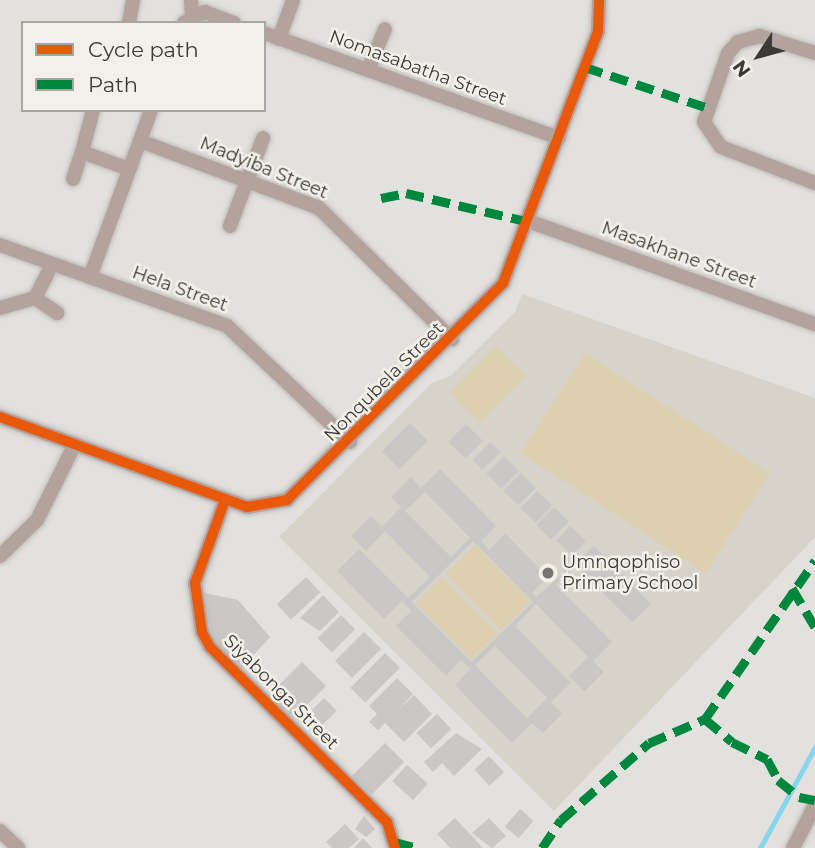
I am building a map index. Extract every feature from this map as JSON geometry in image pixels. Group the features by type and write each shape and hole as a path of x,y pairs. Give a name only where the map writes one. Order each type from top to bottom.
{"street":[{"path":"129,21 133,0"},
{"path":"279,38 293,0"},
{"name":"Nonqubela Street","path":"0,417 225,500 275,506 350,442 497,292 531,222 598,31 598,0"},
{"path":"193,12 227,21"},
{"path":"368,71 385,29"},
{"name":"Nomasabatha Street","path":"266,34 559,138"},
{"path":"815,53 767,37 738,42 704,122 721,147 815,183"},
{"path":"73,179 92,112"},
{"path":"90,278 150,112"},
{"path":"230,226 263,138"},
{"name":"Madyiba Street","path":"140,141 248,180 328,214 452,339"},
{"path":"82,152 129,169"},
{"name":"Masakhane Street","path":"531,222 815,324"},
{"name":"Hela Street","path":"0,245 233,329 350,442"},
{"path":"0,308 35,298 52,264"},
{"path":"35,298 57,313"},
{"path":"0,556 37,520 75,444"},
{"name":"Siyabonga Street","path":"225,500 195,583 202,632 210,647 387,822 395,848"},
{"path":"793,848 815,805"},
{"path":"0,831 18,848"}],"shaded area":[{"name":"Umnqophiso Primary School","path":"522,294 815,398 815,537 554,811 279,537 432,383 450,376 515,312"},
{"path":"496,347 525,376 479,422 450,393"},
{"path":"585,353 770,473 706,573 520,453"},
{"path":"475,545 531,601 501,631 445,575"},
{"path":"442,577 498,633 472,659 416,603"}],"building":[{"path":"410,423 428,441 399,469 382,451"},
{"path":"466,424 483,441 465,459 448,442"},
{"path":"490,442 501,452 482,470 473,460"},
{"path":"504,456 519,471 501,489 486,474"},
{"path":"440,469 496,526 481,541 489,550 505,533 548,577 532,593 536,597 594,546 651,604 632,622 576,566 556,585 612,642 593,661 604,672 584,692 569,676 588,657 536,604 515,626 571,683 551,702 562,714 543,733 532,723 512,743 455,685 470,669 461,660 446,676 396,626 411,611 402,601 384,619 337,571 359,549 408,598 430,577 385,531 366,551 351,536 371,516 382,527 401,507 391,497 411,477 421,488","holes":["425,492 470,538 451,557 405,511","473,541 533,602 471,662 412,602","495,646 547,698 527,718 475,665"]},
{"path":"521,473 536,488 518,506 503,491"},
{"path":"537,491 552,505 536,523 521,509"},
{"path":"554,507 569,522 551,540 536,525"},
{"path":"570,526 586,541 572,556 556,541"},
{"path":"306,577 320,592 291,620 277,604"},
{"path":"200,592 238,600 270,637 240,670 212,644"},
{"path":"323,595 339,612 320,631 300,618"},
{"path":"341,615 355,629 332,652 318,638"},
{"path":"364,632 381,649 352,678 335,661"},
{"path":"385,653 400,668 365,702 350,688"},
{"path":"302,662 326,686 293,719 269,695"},
{"path":"397,678 413,694 398,710 414,695 432,714 404,742 385,723 378,730 369,722 377,714 369,706"},
{"path":"324,698 337,711 322,726 309,713"},
{"path":"437,714 451,729 431,748 417,733"},
{"path":"456,733 482,749 454,776 442,763 433,772 424,762"},
{"path":"385,743 404,762 371,795 352,776"},
{"path":"489,756 504,772 489,786 474,770"},
{"path":"407,765 428,784 413,800 392,781"},
{"path":"520,809 534,821 518,838 505,826"},
{"path":"364,816 375,829 366,837 355,829"},
{"path":"455,818 483,848 450,848 437,834"},
{"path":"489,818 506,836 492,848 472,833"},
{"path":"345,824 359,839 349,848 332,848 326,842"},
{"path":"363,838 372,848 354,848"}],"waterway":[{"path":"760,848 815,747"}],"marked path":[{"path":"585,67 708,108"},
{"path":"381,198 406,193 531,222"},
{"path":"705,719 815,561"},
{"path":"792,588 815,627"},
{"path":"542,848 561,820 649,743 705,719 732,742 767,759 778,780 799,797 815,800"},
{"path":"395,842 417,848"}],"cycle path":[{"path":"0,417 247,507 287,500 503,283 598,31 599,0"},
{"path":"225,500 195,583 202,632 210,647 387,822 395,848"}],"place":[{"name":"Umnqophiso Primary School","path":"548,573"}]}
